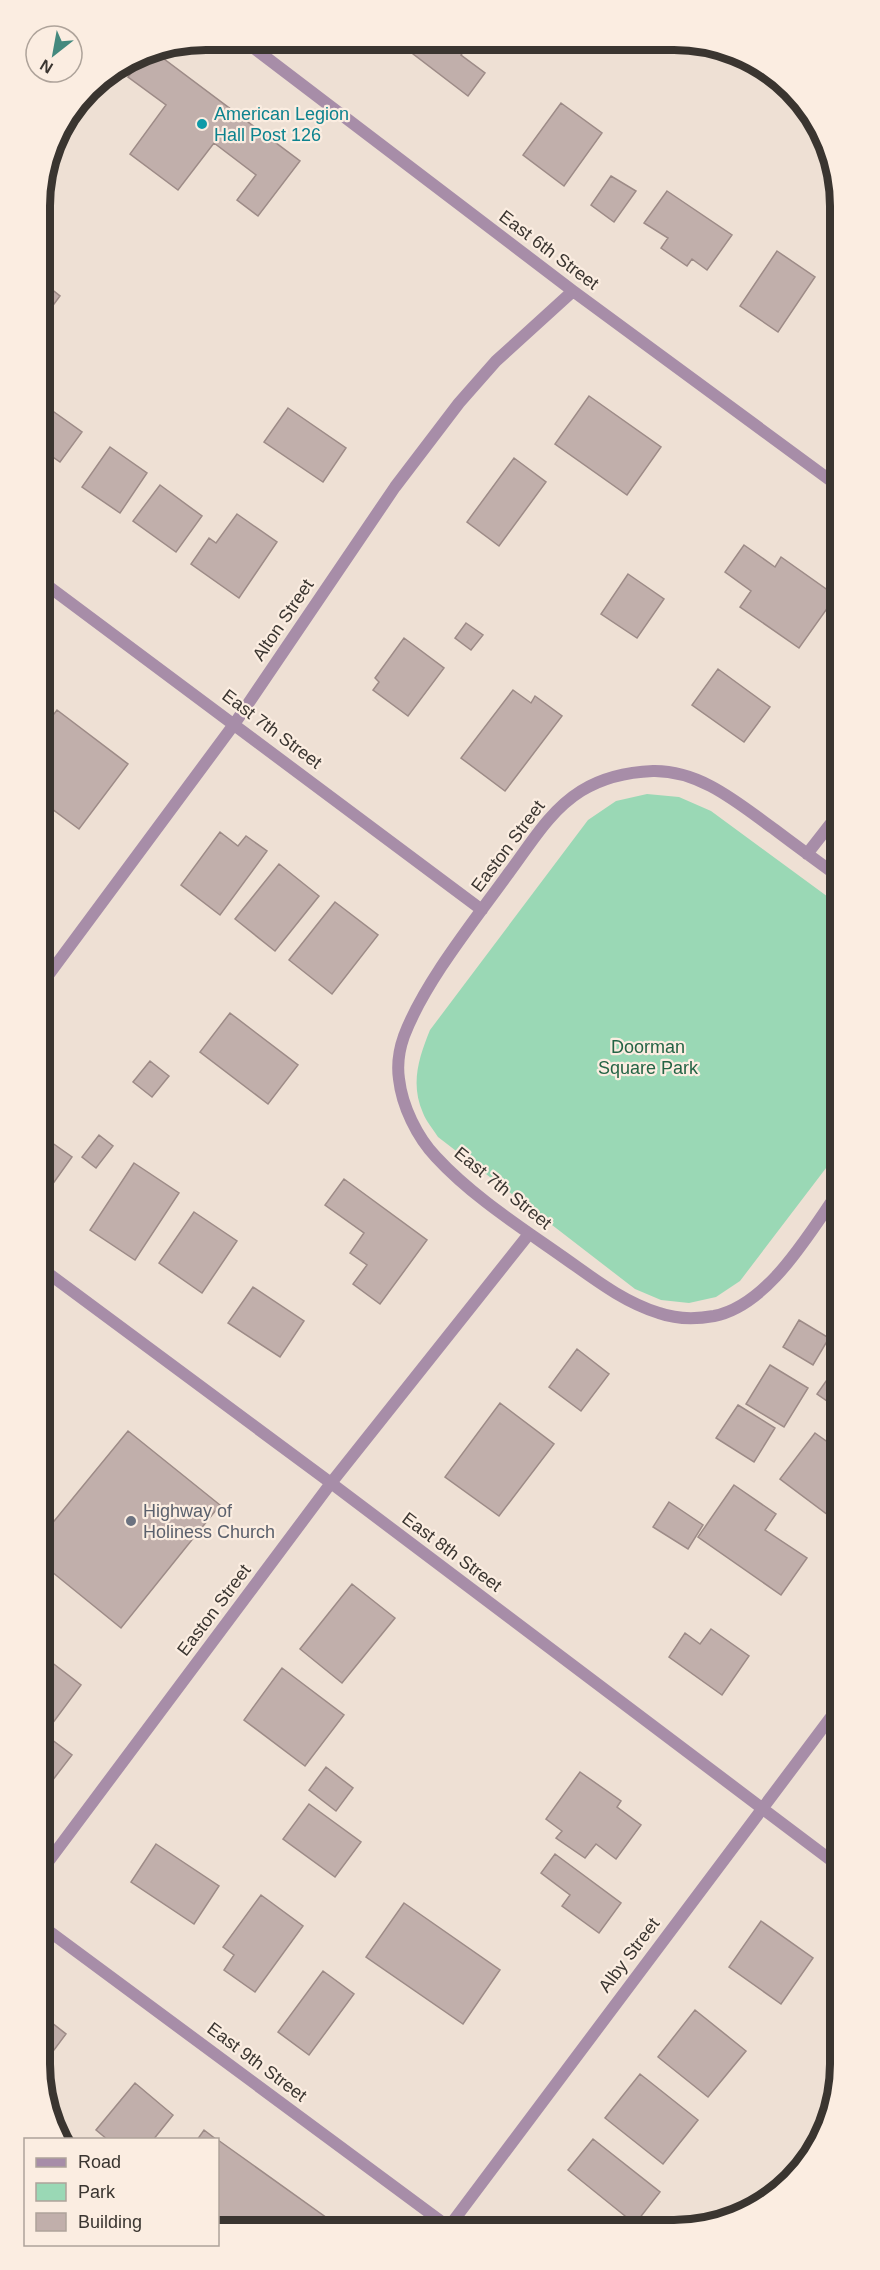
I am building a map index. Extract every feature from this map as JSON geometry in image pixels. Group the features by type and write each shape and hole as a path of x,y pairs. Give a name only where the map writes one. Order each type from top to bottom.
{"street":[{"name":"East 6th Street","path":"256,50 573,291 830,480"},
{"name":"Alton Street","path":"50,973 235,723 395,487 459,403 496,361 573,291"},
{"name":"East 7th Street","path":"50,587 235,723 482,910"},
{"name":"Easton Street","path":"413,1018 433,981 555,811 582,790 614,776 655,771 683,776 721,790 807,854"},
{"path":"830,825 807,854 830,871"},
{"name":"East 7th Street","path":"413,1018 401,1049 399,1078 402,1098 421,1138 435,1157 530,1234 635,1304 678,1318 714,1316 732,1310 749,1301 782,1271 830,1204"},
{"name":"Easton Street","path":"50,1859 331,1483 530,1234"},
{"name":"East 8th Street","path":"50,1275 331,1483 830,1859"},
{"name":"Alby Street","path":"454,2220 830,1718"},
{"name":"East 9th Street","path":"50,1932 440,2220"}],"green space":[{"name":"Doorman Square Park","path":"647,794 679,797 711,811 830,898 830,1163 740,1281 716,1297 689,1303 661,1300 635,1289 438,1137 424,1116 417,1092 422,1050 430,1030 588,820 616,801"}],"building":[{"path":"408,50 465,50 461,55 485,73 468,96"},
{"name":"American Legion Hall Post 126","path":"161,57 300,161 258,216 237,200 256,175 214,143 178,190 130,154 166,105 128,77 136,66"},
{"path":"561,103 602,133 564,186 523,155"},
{"path":"611,176 636,191 614,222 591,205"},
{"path":"667,191 732,235 707,270 692,259 687,266 661,248 668,238 644,223"},
{"path":"777,251 815,277 778,332 740,306"},
{"path":"50,288 60,296 50,310"},
{"path":"589,396 661,447 627,495 555,444"},
{"path":"288,408 346,448 323,482 264,442"},
{"path":"50,409 82,432 60,462 50,455"},
{"path":"110,447 147,473 120,513 82,487"},
{"path":"514,458 546,482 499,546 467,522"},
{"path":"160,485 202,516 176,552 133,521"},
{"path":"237,514 277,542 239,598 191,564 209,538 216,543"},
{"path":"744,545 775,567 781,557 830,592 830,604 799,648 740,607 751,591 725,572"},
{"path":"628,574 664,599 637,638 601,614"},
{"path":"466,623 483,635 471,650 455,638"},
{"path":"404,638 444,668 408,716 373,690 379,682 375,678"},
{"path":"718,669 770,707 744,742 692,705"},
{"path":"513,690 531,703 535,696 562,716 505,791 461,758"},
{"path":"57,710 128,764 79,829 50,807 50,719"},
{"path":"220,832 238,846 246,836 267,851 220,915 181,885"},
{"path":"279,864 319,896 275,951 235,919"},
{"path":"335,902 378,935 332,994 289,960"},
{"path":"230,1013 298,1065 268,1104 200,1052"},
{"path":"150,1061 169,1076 152,1097 133,1082"},
{"path":"99,1135 113,1146 96,1168 82,1157"},
{"path":"50,1141 72,1157 50,1188"},
{"path":"134,1163 179,1193 135,1260 90,1230"},
{"path":"344,1179 427,1240 380,1304 353,1284 367,1265 350,1253 364,1233 325,1205"},
{"path":"194,1212 237,1241 202,1293 159,1263"},
{"path":"253,1287 304,1321 280,1357 228,1323"},
{"path":"799,1320 829,1338 813,1365 783,1347"},
{"path":"577,1349 609,1374 581,1411 549,1387"},
{"path":"770,1365 808,1388 784,1427 746,1404"},
{"path":"830,1376 830,1403 817,1394"},
{"path":"500,1403 554,1444 499,1516 445,1477"},
{"path":"738,1405 775,1428 754,1462 716,1438"},
{"name":"Highway of Holiness Church","path":"128,1431 220,1505 121,1628 50,1570 50,1526"},
{"path":"815,1433 830,1444 830,1516 780,1479"},
{"path":"734,1485 776,1514 765,1530 807,1558 781,1595 698,1537"},
{"path":"669,1502 703,1525 688,1549 653,1527"},
{"path":"352,1584 395,1618 342,1683 300,1649"},
{"path":"711,1629 749,1656 722,1695 669,1657 685,1633 700,1644"},
{"path":"50,1661 81,1685 52,1724 50,1723"},
{"path":"282,1668 344,1715 305,1766 244,1720"},
{"path":"50,1738 72,1755 50,1784"},
{"path":"326,1767 353,1788 336,1811 309,1790"},
{"path":"580,1772 621,1801 617,1807 641,1825 616,1859 596,1844 585,1858 556,1838 562,1831 546,1819"},
{"path":"309,1804 361,1842 335,1877 283,1839"},
{"path":"156,1844 219,1886 194,1924 131,1882"},
{"path":"555,1854 621,1903 599,1933 562,1906 570,1895 541,1873"},
{"path":"261,1895 303,1926 255,1992 224,1970 234,1955 223,1947"},
{"path":"404,1903 500,1970 463,2024 366,1957"},
{"path":"761,1921 813,1958 781,2004 729,1967"},
{"path":"323,1971 354,1994 309,2055 278,2032"},
{"path":"695,2010 746,2051 708,2097 658,2057"},
{"path":"50,2021 66,2034 50,2055"},
{"path":"640,2074 698,2120 663,2164 605,2118"},
{"path":"135,2083 173,2115 155,2138 106,2138 96,2130"},
{"path":"204,2130 214,2138 198,2138"},
{"path":"593,2139 660,2192 638,2220 630,2220 568,2170"},
{"path":"219,2141 330,2220 219,2220"}],"place":[{"name":"American Legion Hall Post 126","path":"202,124"},
{"name":"Highway of Holiness Church","path":"131,1521"}]}
